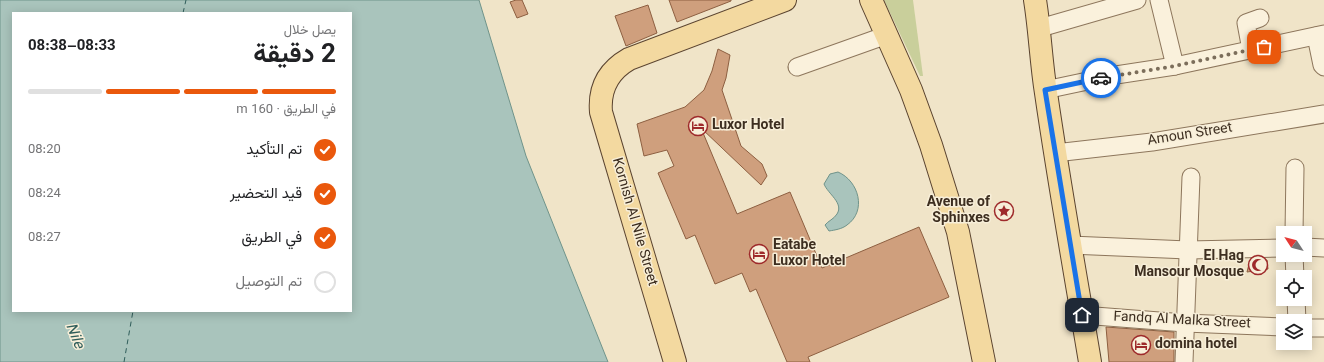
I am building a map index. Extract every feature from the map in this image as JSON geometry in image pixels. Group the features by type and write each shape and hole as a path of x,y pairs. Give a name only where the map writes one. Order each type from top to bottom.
{"main road":[{"name":"Kornish Al Nile Street","path":"675,362 601,112 601,96 606,81 615,68 629,59 785,0"},
{"path":"871,0 921,116 958,232 984,362"},
{"path":"1035,0 1040,28 1045,90 1090,362"}],"street":[{"path":"1040,28 1137,0"},
{"path":"1160,0 1175,66"},
{"path":"1252,50 1246,23 1260,18"},
{"path":"797,67 887,35"},
{"path":"1045,90 1116,75 1175,66 1320,35 1322,65 1324,67"},
{"name":"Amoun Street","path":"1055,153 1152,142 1324,114"},
{"path":"1294,226 1295,168"},
{"path":"1184,362 1190,177"},
{"path":"1070,245 1188,250 1276,248"},
{"path":"1312,248 1324,248"},
{"name":"Fandq Al Malka Street","path":"1082,315 1185,323 1276,327"},
{"path":"1312,328 1324,328"}],"green space":[{"path":"884,0 913,0 923,76 920,76"}],"water":[{"name":"Nile","path":"0,0 479,0 526,156 608,362 0,362"},
{"path":"838,172 851,182 855,189 858,197 857,212 847,225 829,231 825,225 837,214 839,210 837,202 824,184 830,174"}],"building":[{"path":"522,0 528,14 517,18 510,2"},
{"path":"669,0 731,0 731,1 677,22"},
{"path":"648,5 657,33 626,46 615,16"},
{"name":"Eatabe Luxor Hotel","path":"718,49 730,55 726,78 722,90 741,146 762,164 767,176 761,185 701,128 737,214 790,192 822,268 919,227 949,297 808,357 810,362 787,362 756,289 750,292 742,273 715,284 695,235 686,239 658,173 674,166 667,150 644,156 637,124 685,107 704,90 712,71"},
{"name":"El Hag Mansour Mosque","path":"1250,260 1267,260 1268,269 1247,272"},
{"name":"domina hotel","path":"1106,327 1174,332 1174,362 1109,362"}],"ferry route":[{"path":"183,12 186,0"},
{"path":"124,362 133,312"}],"way so far":[{"path":"1101,78 1175,66 1264,47"}],"place":[{"name":"Luxor Hotel","path":"698,126"},
{"name":"Avenue of Sphinxes","path":"1004,211"},
{"name":"Eatabe Luxor Hotel","path":"759,254"},
{"name":"El Hag Mansour Mosque","path":"1258,265"},
{"name":"domina hotel","path":"1141,345"}],"route":[{"path":"1082,315 1045,90 1101,78"}]}
